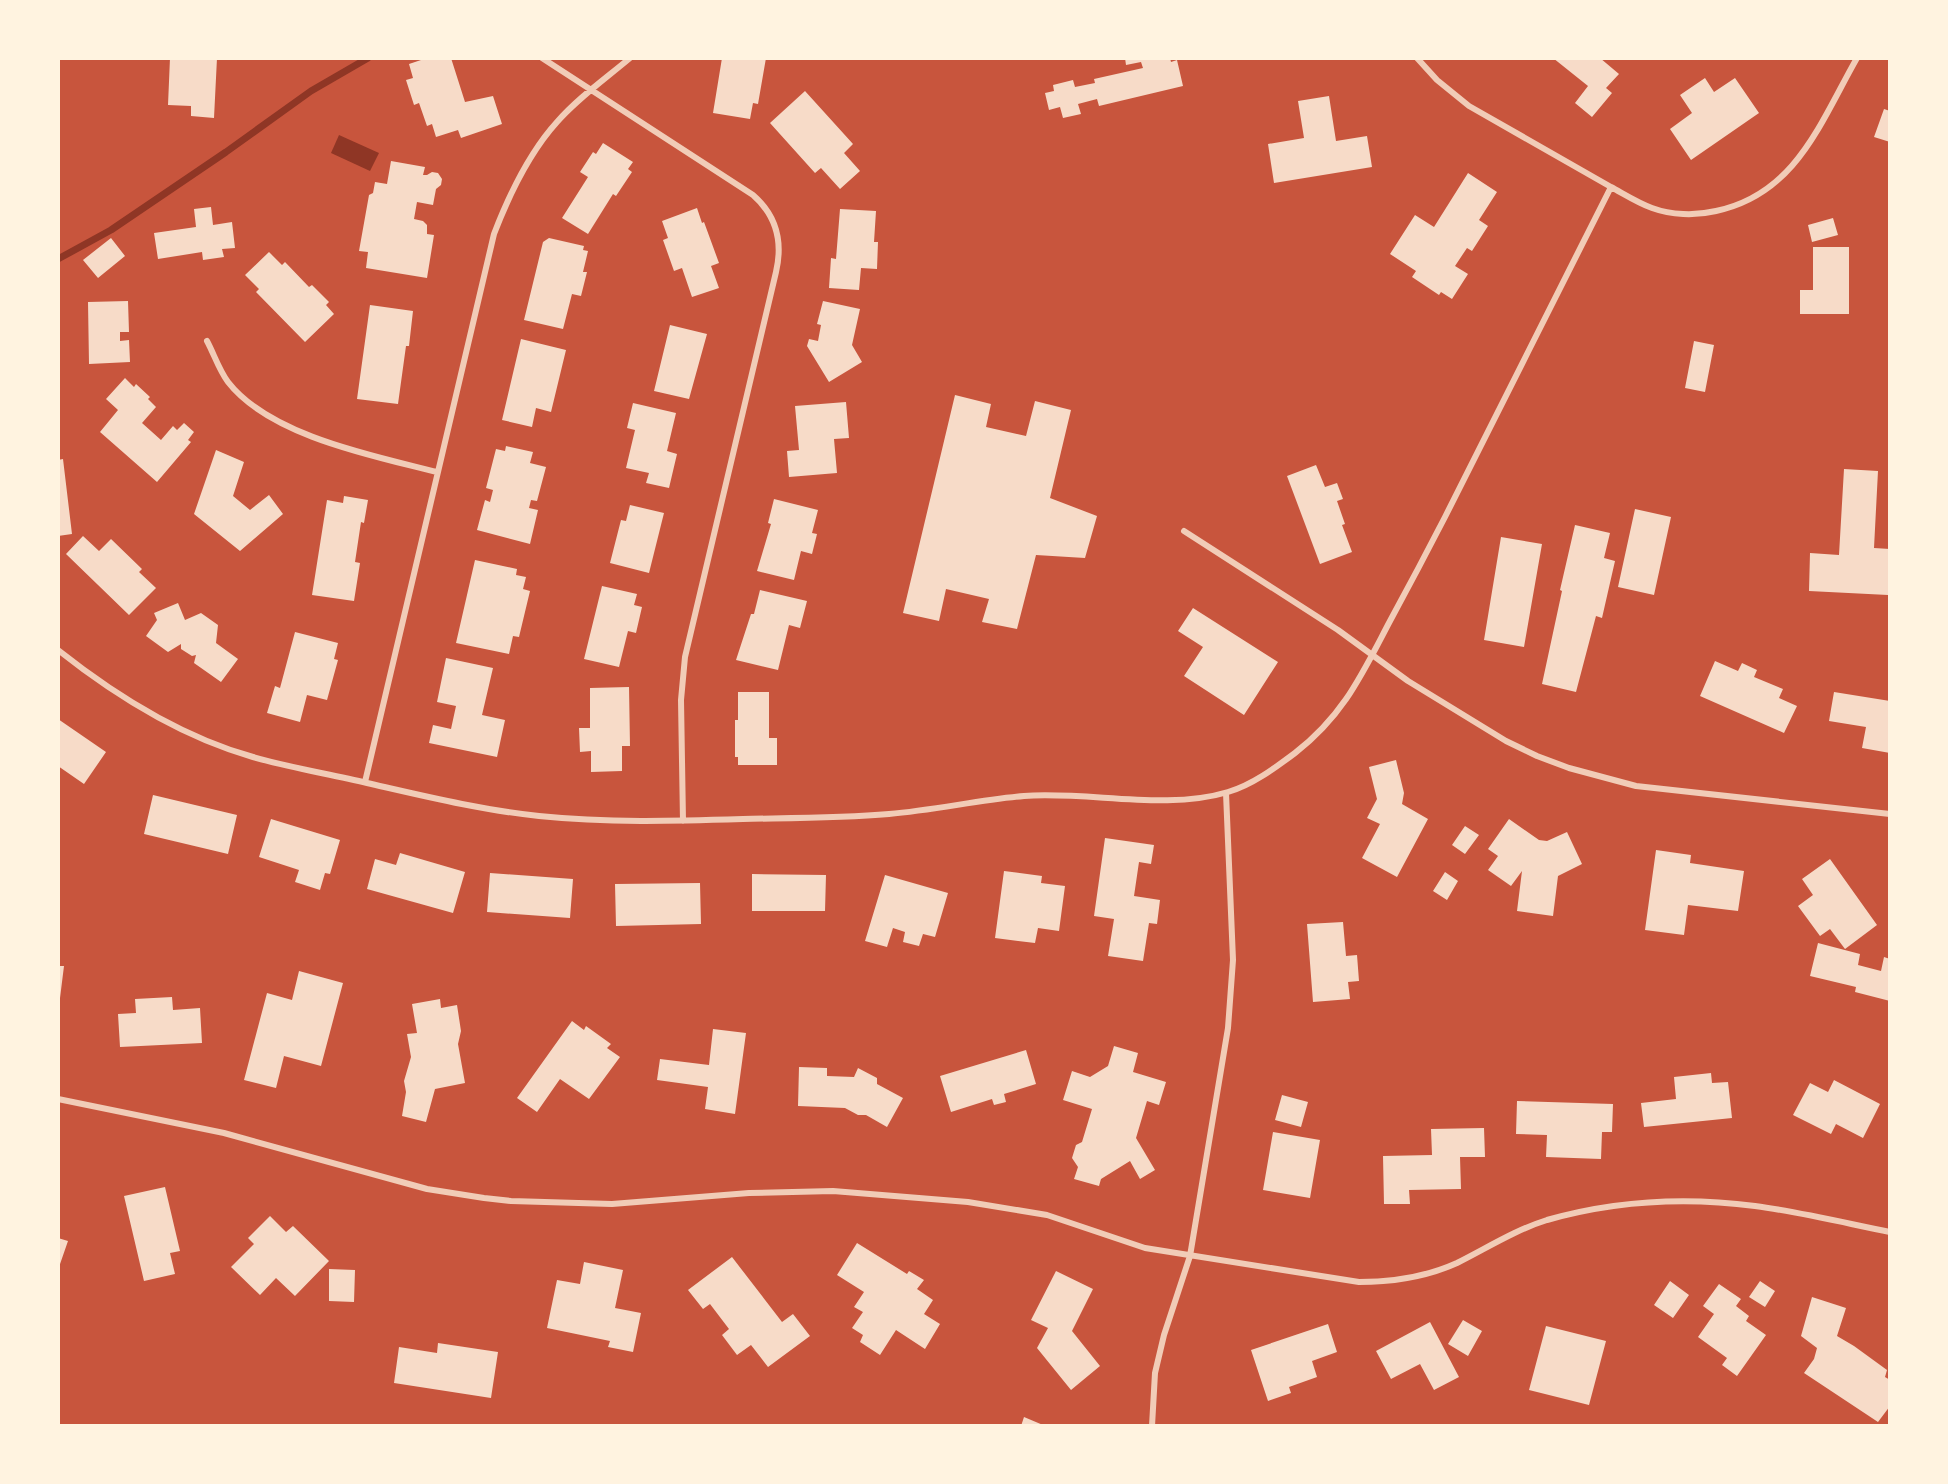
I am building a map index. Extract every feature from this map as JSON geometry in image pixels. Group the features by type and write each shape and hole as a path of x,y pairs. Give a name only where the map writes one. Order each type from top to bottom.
{"street":[{"path":"542,58 753,195 773,219 779,239 780,250 776,272 685,657 681,700 683,821"},
{"path":"365,782 487,257 503,209 515,185 556,122 630,58"},
{"path":"1417,58 1437,80 1469,106 1651,208 1670,213 1690,214 1710,213 1748,201 1778,181 1800,157 1857,58"},
{"path":"58,650 113,691 146,711 215,744 252,757 466,805 539,816 612,821 683,821 886,814 1047,795 1153,800 1226,793 1270,771 1315,736 1335,717 1351,695 1611,187"},
{"path":"207,341 228,382 245,398 276,419 324,441 348,449 437,472"},
{"path":"1184,531 1338,630 1408,681 1476,723 1537,756 1602,778 1669,791 1890,814"},
{"path":"1152,1425 1155,1373 1164,1335 1190,1256 1228,1028 1233,960 1226,793"},
{"path":"58,1099 224,1133 427,1189 484,1198 612,1204 792,1191 833,1191 968,1202 1028,1211 1066,1221 1145,1248 1349,1281 1384,1282 1433,1272 1544,1221 1613,1206 1678,1201 1754,1206 1890,1232"}],"shaded area":[{"path":"339,135 379,153 370,171 331,153"}],"building":[{"path":"170,58 217,58 214,118 191,116 191,106 168,105"},
{"path":"427,58 451,58 465,102 493,96 502,124 461,138 458,130 436,137 432,124 427,126 419,103 414,105 406,80 413,78 409,64"},
{"path":"722,58 766,58 758,104 753,103 750,119 713,113"},
{"path":"1125,58 1170,58 1171,62 1177,60 1183,86 1099,106 1097,99 1078,104 1081,114 1063,118 1060,107 1049,110 1045,93 1054,91 1053,85 1073,80 1075,87 1095,83 1094,79 1143,68 1141,62 1126,65"},
{"path":"1553,58 1600,58 1619,74 1606,88 1612,93 1592,117 1575,103 1588,86"},
{"path":"1705,78 1714,92 1735,78 1759,113 1691,160 1670,129 1692,113 1680,95"},
{"path":"805,91 853,144 844,153 860,171 840,189 821,168 815,173 770,123"},
{"path":"1329,96 1336,141 1367,136 1372,167 1274,183 1268,144 1304,138 1298,101"},
{"path":"1884,109 1890,111 1890,142 1874,137"},
{"path":"603,143 633,162 628,169 632,172 616,196 613,194 588,234 562,218 588,177 580,172 593,152 596,154"},
{"path":"391,161 425,167 423,175 438,173 442,179 441,185 436,189 433,205 417,202 414,219 423,221 427,225 427,234 434,235 427,278 366,268 368,252 359,251 369,195 373,193 375,182 387,184"},
{"path":"1468,173 1497,192 1479,220 1488,226 1472,251 1467,248 1455,266 1468,274 1452,299 1441,292 1439,295 1412,277 1416,271 1390,254 1415,215 1434,227"},
{"path":"211,207 213,225 232,222 235,248 222,249 224,257 203,260 202,252 158,259 154,233 196,227 194,209"},
{"path":"697,208 719,263 711,266 719,288 692,297 682,268 674,271 663,240 668,238 662,221"},
{"path":"840,209 876,211 874,242 878,242 877,269 861,268 859,290 829,288 831,258 836,259"},
{"path":"1833,218 1838,235 1812,242 1808,225"},
{"path":"111,238 125,256 98,278 83,260"},
{"path":"549,238 584,246 583,250 588,251 583,272 587,272 581,296 572,294 563,329 524,320 543,242"},
{"path":"1813,247 1849,247 1849,314 1800,314 1800,290 1813,290"},
{"path":"269,252 282,265 285,262 309,287 312,285 329,302 326,305 334,314 305,342 256,292 259,289 245,275"},
{"path":"128,301 129,332 120,332 120,341 129,340 130,362 89,364 88,302"},
{"path":"823,301 860,309 852,345 862,362 829,382 807,346 809,339 818,341 821,325 817,324"},
{"path":"370,305 413,311 398,404 357,399"},
{"path":"670,325 707,334 689,399 654,391"},
{"path":"521,339 566,350 551,412 536,408 532,427 502,420"},
{"path":"1694,341 1714,345 1705,392 1685,388"},
{"path":"125,378 134,387 136,384 150,397 148,399 156,407 142,423 161,440 173,426 177,430 184,423 194,432 188,440 191,442 157,482 100,432 118,410 106,399"},
{"path":"955,395 991,404 986,427 1026,436 1035,401 1071,410 1050,498 1097,516 1085,558 1036,555 1017,629 982,622 989,599 946,589 939,621 903,613"},
{"path":"846,402 849,438 834,439 837,473 789,477 787,451 799,450 795,406"},
{"path":"633,403 676,413 667,451 677,454 669,488 646,483 649,473 626,468 635,430 627,428"},
{"path":"506,446 533,452 530,463 546,467 537,501 531,500 529,508 538,510 530,544 477,530 485,500 490,502 493,490 486,488 496,449 505,451"},
{"path":"216,450 244,462 233,496 250,510 269,495 283,514 240,551 194,514"},
{"path":"63,459 72,534 58,536 58,460"},
{"path":"1316,465 1325,487 1337,483 1343,499 1337,501 1345,524 1342,525 1352,552 1320,564 1287,476"},
{"path":"1844,469 1878,471 1874,548 1890,549 1888,595 1809,591 1810,553 1839,555"},
{"path":"344,496 368,500 364,523 361,522 355,562 360,563 354,601 312,595 327,500 343,503"},
{"path":"774,499 818,510 812,533 817,534 812,554 801,551 794,580 757,571 771,524 768,523"},
{"path":"630,505 664,513 649,573 610,563 621,520 626,521"},
{"path":"1635,509 1671,517 1654,595 1618,587"},
{"path":"1575,525 1610,533 1604,558 1615,561 1602,618 1596,616 1576,692 1542,684"},
{"path":"83,536 99,551 111,539 142,569 139,572 156,588 129,615 66,554"},
{"path":"1501,537 1542,544 1524,647 1484,640"},
{"path":"475,560 517,569 516,575 526,577 523,589 530,591 519,637 513,636 509,654 456,643"},
{"path":"602,586 637,594 634,605 642,607 636,633 628,631 619,667 584,659"},
{"path":"760,590 807,601 800,628 789,625 778,670 736,660 751,614 754,614"},
{"path":"178,603 185,620 201,613 218,625 216,643 238,659 221,682 194,663 196,655 192,656 181,649 181,644 168,652 146,636 157,620 154,613"},
{"path":"1193,608 1278,662 1244,715 1184,676 1203,647 1178,631"},
{"path":"295,632 338,643 334,659 338,660 327,700 307,695 300,722 267,713 275,686 280,688"},
{"path":"446,658 493,668 482,715 505,720 497,757 429,743 433,725 451,729 456,706 437,702"},
{"path":"1715,661 1738,671 1742,663 1757,670 1754,677 1783,689 1779,698 1797,706 1784,733 1700,696"},
{"path":"629,687 630,746 622,746 622,771 591,772 591,751 580,752 579,728 590,728 590,688"},
{"path":"738,692 769,692 769,738 777,738 777,765 738,765 738,757 735,757 735,720 738,720"},
{"path":"1834,692 1890,701 1890,753 1862,748 1866,727 1829,721"},
{"path":"58,719 106,752 84,784 58,766"},
{"path":"1396,760 1404,793 1402,804 1428,819 1397,877 1362,858 1380,824 1367,818 1377,799 1369,767"},
{"path":"153,795 237,815 228,854 144,834"},
{"path":"271,819 340,840 330,874 325,873 320,890 295,882 299,870 259,857"},
{"path":"1509,819 1539,840 1547,841 1567,832 1582,864 1558,876 1553,916 1517,911 1522,871 1511,886 1488,870 1498,856 1488,849"},
{"path":"1465,826 1479,835 1465,854 1452,845"},
{"path":"1105,838 1154,845 1151,864 1139,862 1134,896 1160,900 1157,924 1149,923 1143,961 1108,956 1114,919 1094,916"},
{"path":"1656,850 1691,855 1690,863 1744,871 1738,911 1688,905 1684,935 1645,930"},
{"path":"400,853 465,872 453,913 367,889 375,859 396,865"},
{"path":"1830,859 1877,925 1845,949 1830,929 1820,936 1798,906 1813,895 1802,879"},
{"path":"1004,871 1042,876 1041,883 1065,886 1059,931 1038,928 1035,943 995,938"},
{"path":"1445,872 1458,881 1447,900 1433,891"},
{"path":"490,873 573,879 570,918 487,912"},
{"path":"752,874 826,875 825,911 752,911"},
{"path":"885,875 948,893 935,937 923,934 919,946 903,942 905,932 893,928 887,947 865,941"},
{"path":"700,883 701,924 616,926 615,884"},
{"path":"1343,922 1346,956 1357,955 1359,981 1348,982 1350,999 1313,1002 1307,924"},
{"path":"1818,943 1860,954 1858,965 1881,971 1884,957 1890,959 1890,1001 1855,992 1856,987 1810,976"},
{"path":"58,966 64,966 60,998 58,998"},
{"path":"299,971 343,983 321,1066 284,1056 276,1088 244,1080 267,993 292,1000"},
{"path":"172,997 173,1010 200,1008 202,1043 120,1047 118,1014 136,1013 135,999"},
{"path":"440,999 441,1008 457,1005 461,1031 458,1044 465,1083 435,1089 426,1122 402,1116 406,1092 404,1081 411,1057 407,1034 417,1033 412,1004"},
{"path":"572,1021 584,1030 586,1026 611,1044 607,1048 620,1057 589,1099 560,1079 537,1112 517,1098"},
{"path":"713,1029 746,1033 735,1114 705,1109 708,1087 657,1080 660,1059 709,1065"},
{"path":"1114,1046 1138,1053 1133,1072 1166,1082 1159,1105 1147,1101 1136,1138 1155,1170 1140,1179 1130,1161 1101,1179 1099,1186 1074,1179 1078,1167 1072,1158 1076,1145 1082,1142 1092,1109 1063,1100 1072,1071 1090,1077 1108,1066"},
{"path":"1026,1050 1036,1084 1004,1094 1006,1102 994,1105 992,1099 951,1112 940,1076"},
{"path":"799,1067 827,1068 827,1076 854,1077 858,1068 877,1078 877,1084 903,1098 887,1127 866,1115 858,1115 845,1108 798,1106"},
{"path":"1711,1073 1712,1083 1728,1082 1732,1118 1644,1127 1641,1103 1676,1099 1674,1077"},
{"path":"1834,1080 1880,1104 1863,1138 1836,1124 1831,1134 1793,1115 1810,1083 1828,1092"},
{"path":"1282,1095 1308,1102 1301,1127 1275,1120"},
{"path":"1517,1101 1613,1104 1612,1132 1602,1132 1601,1159 1546,1157 1547,1135 1516,1134"},
{"path":"1484,1128 1485,1157 1460,1157 1461,1189 1409,1190 1410,1204 1384,1204 1383,1156 1432,1155 1431,1129"},
{"path":"1273,1132 1320,1140 1310,1198 1263,1190"},
{"path":"165,1187 180,1251 170,1253 175,1274 144,1281 124,1196"},
{"path":"270,1216 286,1232 293,1226 329,1261 295,1296 276,1278 260,1295 231,1267 254,1244 248,1238"},
{"path":"58,1238 68,1241 59,1267 58,1267"},
{"path":"857,1243 907,1274 909,1271 924,1280 917,1289 933,1300 924,1314 940,1324 925,1349 896,1330 880,1355 860,1342 863,1335 852,1328 863,1312 854,1307 864,1292 837,1275"},
{"path":"732,1257 782,1322 793,1314 810,1336 768,1367 751,1345 737,1355 722,1335 729,1329 710,1304 703,1309 688,1290"},
{"path":"584,1262 623,1270 615,1308 641,1313 633,1352 608,1347 610,1341 547,1328 557,1280 580,1284"},
{"path":"329,1269 355,1270 354,1302 329,1301"},
{"path":"1056,1271 1093,1289 1072,1331 1100,1366 1071,1390 1037,1348 1048,1328 1031,1320"},
{"path":"1670,1281 1689,1295 1673,1318 1654,1305"},
{"path":"1760,1281 1775,1291 1765,1307 1749,1297"},
{"path":"1719,1284 1741,1299 1736,1306 1749,1316 1746,1321 1766,1335 1737,1376 1722,1365 1727,1358 1698,1337 1714,1314 1703,1306"},
{"path":"1812,1297 1846,1308 1837,1336 1887,1370 1885,1377 1890,1380 1890,1406 1878,1422 1804,1373 1814,1359 1817,1348 1801,1336"},
{"path":"1463,1320 1482,1331 1468,1356 1448,1344"},
{"path":"1430,1322 1459,1377 1434,1390 1420,1364 1391,1379 1376,1351"},
{"path":"1328,1324 1337,1352 1312,1361 1317,1377 1289,1387 1291,1393 1268,1401 1251,1350"},
{"path":"1546,1326 1606,1341 1589,1405 1529,1390"},
{"path":"438,1343 498,1352 491,1398 394,1383 399,1347 437,1353"},
{"path":"1024,1417 1043,1425 1043,1426 1021,1426"}],"waterway":[{"path":"58,259 111,230 311,91 368,58"}]}
